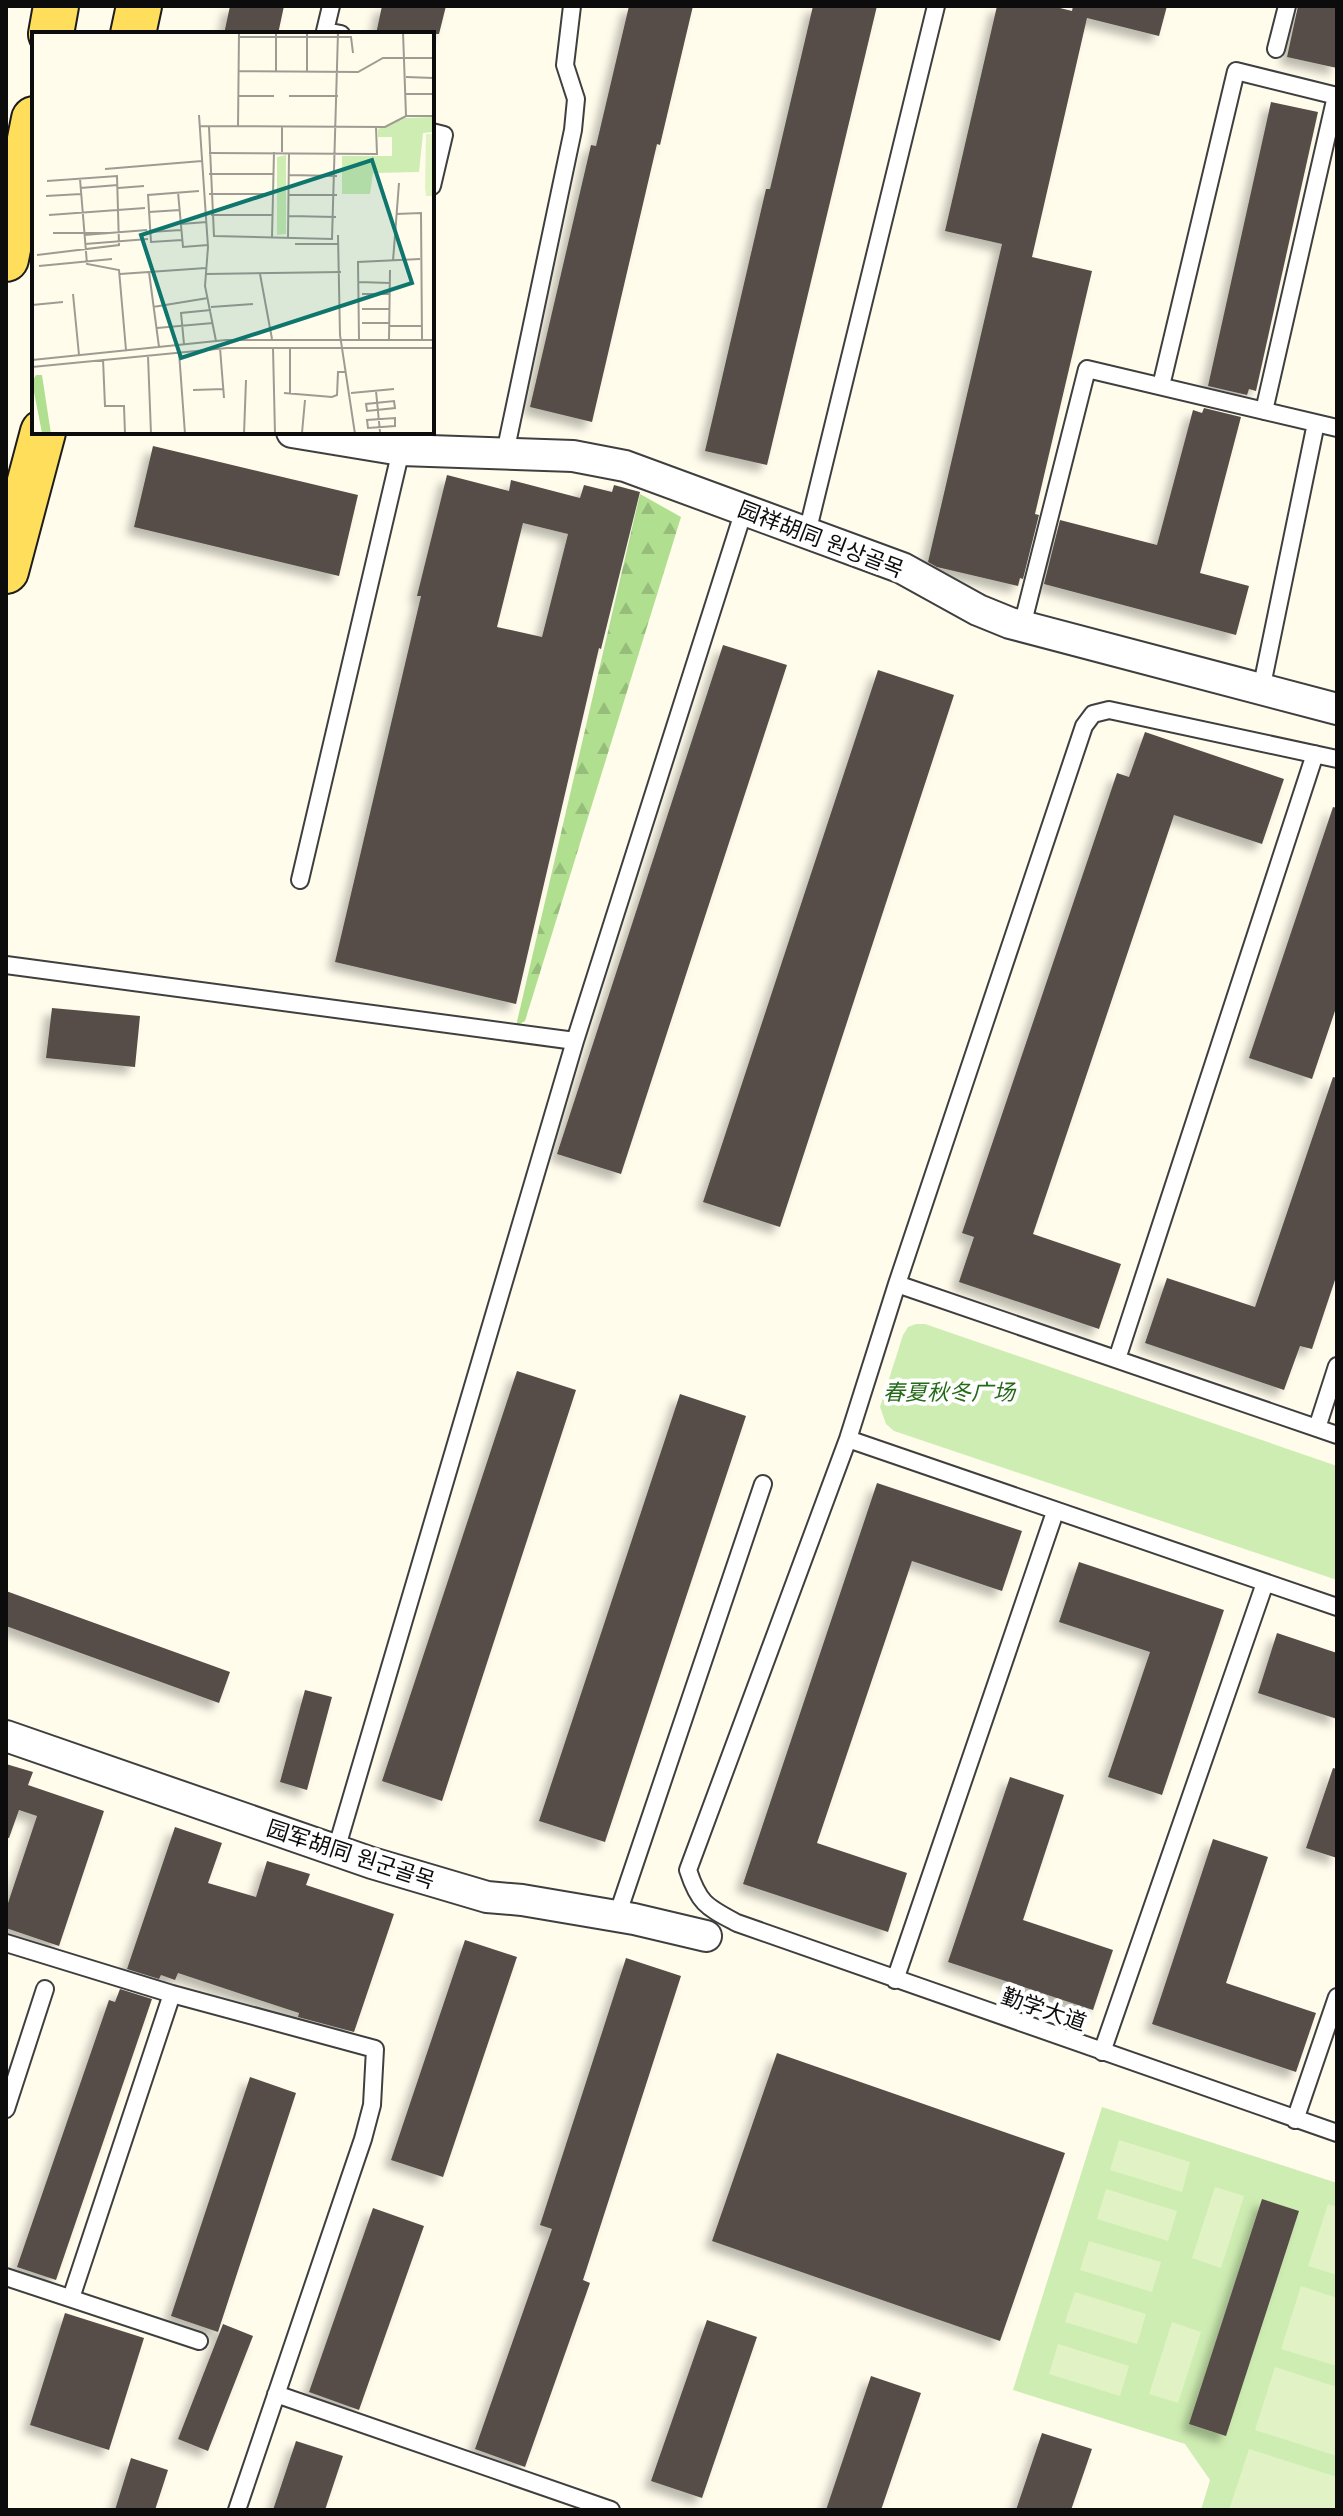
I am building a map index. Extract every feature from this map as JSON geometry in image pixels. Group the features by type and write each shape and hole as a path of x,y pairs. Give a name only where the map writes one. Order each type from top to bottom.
{"main road":[{"path":"51,32 56,6"},
{"path":"133,32 139,6"},
{"path":"6,259 32,129"},
{"path":"6,571 42,434"}],"street":[{"name":"园祥胡同 원상골목","path":"318,434 371,438 401,450 573,456 625,466 902,568 978,610 1022,626 1337,709"},
{"name":"园军胡同 원군골목","path":"6,1736 336,1850 487,1897 617,1916 706,1936"}],"lane":[{"path":"330,32 325,31 331,6"},
{"path":"505,453 573,130 576,99 565,65 572,6"},
{"path":"807,533 936,6"},
{"path":"1276,49 1287,6"},
{"path":"1161,386 1236,71 1337,96 1264,411"},
{"path":"434,132 444,135 434,178"},
{"path":"1022,626 1087,369 1337,428"},
{"path":"1261,690 1316,423"},
{"path":"300,880 401,450"},
{"path":"336,1850 575,1041 744,510"},
{"name":"勤学大道","path":"1315,754 1109,710 1093,714 1084,726 848,1439 688,1870 696,1894 707,1907 737,1923 1337,2133"},
{"path":"1117,1359 1315,754 1337,759"},
{"path":"6,965 575,1041"},
{"path":"897,1284 1337,1435"},
{"path":"1317,1428 1337,1366"},
{"path":"848,1439 1337,1607"},
{"path":"617,1916 763,1484"},
{"path":"895,1980 1055,1512"},
{"path":"1102,2052 1265,1583"},
{"path":"6,1943 172,1994 375,2049 369,2116 237,2510"},
{"path":"6,2109 45,1989"},
{"path":"71,2298 172,1994"},
{"path":"1295,2120 1337,1997"},
{"path":"6,2277 199,2341"},
{"path":"276,2394 611,2510"}],"green space":[{"path":"640,494 681,517 525,1021 516,1026"},
{"name":"春夏秋冬广场","path":"925,1324 1337,1466 1337,1580 894,1431 886,1424 880,1407 903,1335 908,1327"},
{"path":"1102,2107 1337,2183 1337,2510 1201,2510 1210,2480 1185,2444 1013,2390"},
{"path":"1119,2140 1190,2162 1182,2192 1110,2170"},
{"path":"1215,2187 1244,2196 1221,2268 1192,2258"},
{"path":"1106,2189 1177,2211 1168,2241 1097,2219"},
{"path":"1328,2204 1337,2207 1337,2275 1308,2266"},
{"path":"1089,2241 1161,2262 1152,2292 1080,2270"},
{"path":"1301,2286 1337,2298 1337,2366 1281,2349"},
{"path":"1075,2292 1146,2314 1137,2344 1065,2322"},
{"path":"1172,2322 1201,2332 1178,2403 1149,2394"},
{"path":"1058,2344 1129,2366 1120,2396 1049,2374"},
{"path":"1275,2367 1337,2387 1337,2456 1255,2430"},
{"path":"1249,2449 1337,2477 1337,2510 1229,2510"}],"building":[{"path":"230,6 284,6 278,32 224,32"},
{"path":"382,6 446,6 439,34 376,32"},
{"path":"629,6 693,6 660,145 657,144 592,422 530,407 591,145 596,146"},
{"path":"813,6 877,6 767,465 705,451 766,189 770,189"},
{"path":"997,6 1052,6 1072,11 1073,6 1167,6 1159,36 1087,18 1032,257 1092,271 1035,514 1039,515 1023,579 1020,578 1018,586 937,567 928,562 1002,244 945,231"},
{"path":"1298,6 1337,6 1337,68 1287,57"},
{"path":"1271,102 1318,112 1256,391 1249,389 1247,395 1208,386"},
{"path":"1204,408 1241,417 1200,573 1249,586 1236,635 1044,584 1060,520 1157,545 1193,410 1202,413"},
{"path":"153,446 358,495 339,576 134,527"},
{"path":"447,475 509,491 511,480 580,498 584,485 612,492 614,485 640,492 599,648 516,1004 335,962 421,596 417,596","holes":["523,523 568,534 542,637 497,627"]},
{"path":"723,645 787,665 621,1174 557,1154"},
{"path":"878,670 954,695 780,1227 703,1202"},
{"path":"1145,732 1284,779 1262,844 1174,815 1033,1234 1121,1264 1099,1329 959,1282 974,1237 962,1233 1117,773 1129,777"},
{"path":"1333,807 1337,808 1337,1005 1312,1079 1249,1058"},
{"path":"52,1008 140,1016 135,1067 46,1058"},
{"path":"1333,1077 1337,1078 1337,1274 1312,1349 1300,1346 1284,1390 1145,1343 1167,1278 1255,1307"},
{"path":"517,1371 576,1390 442,1801 382,1781"},
{"path":"680,1394 746,1416 605,1842 539,1821"},
{"path":"877,1483 1022,1531 1002,1591 912,1561 817,1843 907,1873 888,1932 743,1884"},
{"path":"1079,1562 1224,1610 1162,1795 1108,1777 1150,1652 1059,1622"},
{"path":"6,1591 230,1672 219,1703 6,1626"},
{"path":"1277,1633 1337,1653 1337,1719 1258,1693"},
{"path":"305,1690 332,1697 307,1790 280,1782"},
{"path":"6,1764 33,1772 28,1785 104,1811 59,1946 6,1928 6,1909 37,1816 19,1810 9,1838 6,1838"},
{"path":"1333,1768 1337,1769 1337,1858 1306,1848"},
{"path":"1010,1777 1064,1795 1023,1920 1113,1950 1093,2010 948,1962"},
{"path":"175,1827 222,1843 208,1883 256,1897 267,1861 310,1874 306,1885 394,1914 354,2032 298,2017 299,2013 178,1973 175,1980 161,1975 159,1979 127,1969"},
{"path":"1213,1839 1268,1857 1226,1983 1316,2013 1296,2072 1152,2024"},
{"path":"465,1940 517,1957 443,2177 391,2160"},
{"path":"626,1958 681,1976 583,2280 590,2283 525,2467 475,2449 552,2229 540,2225"},
{"path":"120,1989 152,1999 56,2280 17,2267 109,2000 115,2002"},
{"path":"777,2053 1065,2153 1000,2341 712,2241"},
{"path":"250,2077 296,2093 218,2332 171,2316"},
{"path":"1262,2199 1299,2211 1226,2436 1189,2424"},
{"path":"373,2208 424,2226 359,2410 309,2392"},
{"path":"65,2313 144,2338 109,2450 30,2425"},
{"path":"707,2320 757,2337 702,2498 651,2481"},
{"path":"223,2324 253,2336 208,2451 178,2439"},
{"path":"871,2376 921,2393 881,2510 826,2510"},
{"path":"1042,2433 1092,2449 1071,2510 1016,2510"},
{"path":"296,2441 343,2456 325,2510 273,2510"},
{"path":"131,2458 168,2470 155,2510 115,2510"}]}
